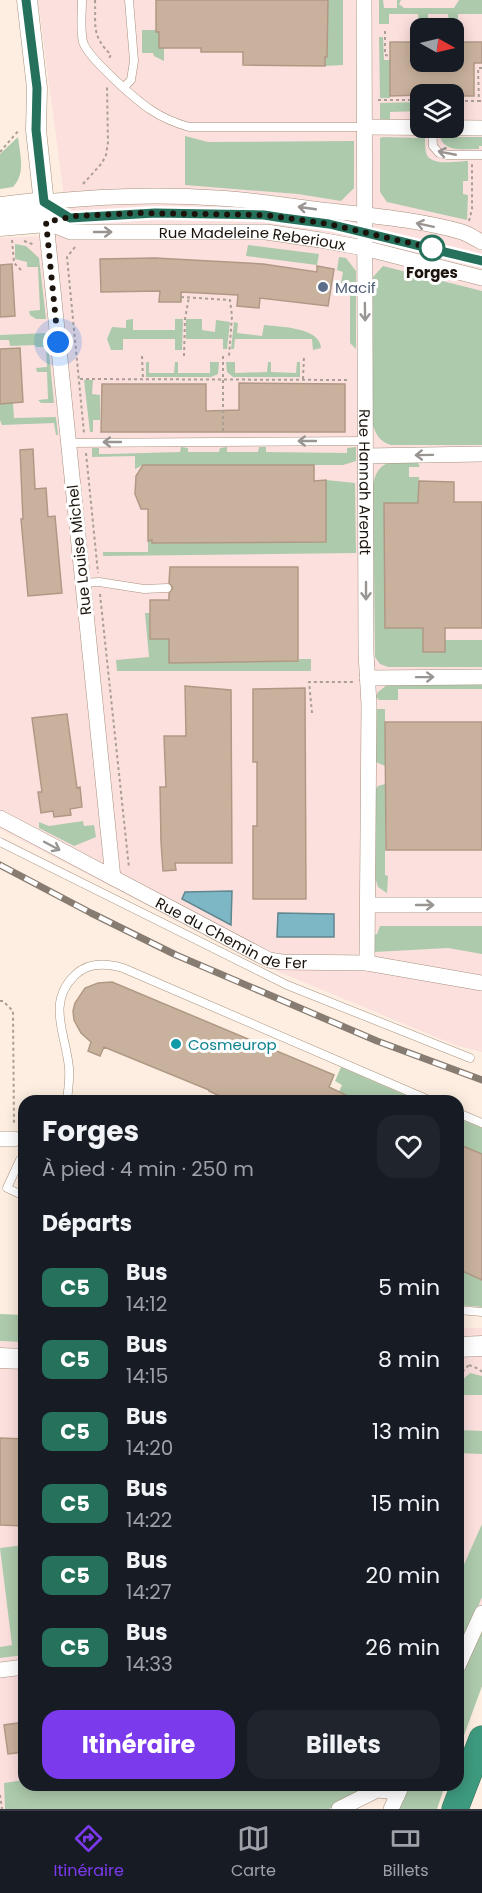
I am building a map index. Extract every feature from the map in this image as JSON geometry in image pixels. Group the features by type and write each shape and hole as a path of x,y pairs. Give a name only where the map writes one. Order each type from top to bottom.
{"highway":[{"path":"464,1785 482,1738"},
{"path":"455,1809 462,1791"}],"street":[{"path":"6,233 46,222 36,130 37,88 27,0"},
{"name":"Rue Hannah Arendt","path":"364,0 367,680 369,704 367,963"},
{"path":"365,127 410,128"},
{"path":"464,128 482,128"},
{"path":"0,207 112,196 217,198 365,213 463,233 482,242"},
{"name":"Rue Madeleine Reberioux","path":"46,222 71,232 266,232 364,248 482,278"},
{"name":"Rue Louise Michel","path":"46,222 112,878"},
{"path":"366,448 482,454"},
{"path":"367,680 482,677"},
{"name":"Rue du Chemin de Fer","path":"0,819 269,960 367,963 482,983"},
{"path":"369,906 482,905"},
{"path":"464,1347 482,1346"},
{"path":"0,1358 18,1359"},
{"path":"464,1652 482,1612"},
{"path":"0,1670 18,1668"},
{"path":"340,1809 375,1791"}],"lane":[{"path":"82,0 83,42 88,52 150,110 173,123 189,127 365,127"},
{"path":"124,87 130,80 134,61 129,0"},
{"path":"433,138 433,146 439,153 482,155"},
{"path":"44,202 70,218"},
{"name":"Rue Madeleine Reberioux","path":"46,222 138,213 264,215 329,224 482,261"},
{"path":"68,443 223,442 366,448"},
{"path":"82,583 99,582 144,589 167,588"},
{"path":"0,842 287,985 470,1058"},
{"path":"68,1095 70,1070 60,1022 59,1001 62,991 78,973 86,968 103,964 123,968 417,1095"},
{"path":"464,1116 482,1123"},
{"path":"18,1164 7,1188 18,1193"},
{"path":"464,1310 482,1312"}],"path":[{"path":"79,189 94,173 106,154 107,84 96,73 111,55 98,39 95,0"},
{"path":"385,31 385,56 390,56"},
{"path":"464,101 481,101 478,68 482,68"},
{"path":"377,100 410,100"},
{"path":"0,152 19,130"},
{"path":"467,226 472,209 472,155"},
{"path":"6,233 14,263 21,270"},
{"path":"79,242 67,257 131,887"},
{"path":"60,253 72,252"},
{"path":"181,297 230,300 232,316 229,356"},
{"path":"184,356 184,320 189,297"},
{"path":"142,356 143,379"},
{"path":"223,356 223,442"},
{"path":"303,380 304,356"},
{"path":"79,379 365,380"},
{"path":"312,713 309,682 367,680"},
{"path":"0,1001 3,1001 13,1011 7,1139"},
{"path":"464,1370 469,1365 480,1367 482,1372"},
{"path":"0,1795 2,1809"}],"shaded area":[{"path":"38,0 482,0 482,1052 455,1045 260,964 0,829 0,238 69,235"},
{"path":"464,1328 482,1328 482,1629 464,1669"},
{"path":"0,1341 18,1342 18,1791 98,1791 320,1809 0,1809"}],"green space":[{"path":"328,0 343,0 343,65 325,66"},
{"path":"379,0 383,0 384,8 397,8 397,0 401,0 399,4 404,8 454,8 459,0 482,0 482,14 458,14 458,18 448,18 448,14 428,14 428,18 418,18 418,14 389,14 389,24 379,24"},
{"path":"142,30 159,32 159,47 164,48 164,61 154,56 153,53 142,53"},
{"path":"379,37 383,37 384,60 390,60 390,98 380,98"},
{"path":"410,102 410,111 390,112 390,122 380,122 380,103"},
{"path":"185,136 208,142 354,141 354,188 341,201 298,194 185,185"},
{"path":"18,137 20,176 13,187 0,189 0,154"},
{"path":"482,137 482,146 479,146 479,149 456,149 446,146 441,138"},
{"path":"380,138 425,138 426,153 433,160 438,162 468,161 468,181 463,181 463,194 468,195 467,220 387,202 380,192"},
{"path":"15,244 26,246 39,258 46,319 36,319 30,315 29,311 40,310 38,267 27,267 27,262 15,259"},
{"path":"248,245 319,254 317,265 246,256"},
{"path":"339,257 346,258 356,271 356,349 350,343 350,285 341,283 343,272 337,270"},
{"path":"383,266 482,291 482,445 391,445 379,438 373,425 373,277"},
{"path":"133,319 133,330 175,330 175,319 183,319 182,350 175,350 175,339 123,339 123,350 111,350 107,339 112,327 126,328 126,320"},
{"path":"186,319 202,319 202,330 215,332 216,320 230,322 227,349 223,349 223,339 186,339"},
{"path":"234,322 238,323 237,333 262,336 264,325 298,329 314,336 321,348 313,350 312,339 235,339 234,349 231,349"},
{"path":"47,333 54,403 41,403 38,400 48,399 47,372 37,372 36,368 47,367 46,347 10,346 9,340 0,340 0,335"},
{"path":"146,362 149,362 149,373 174,373 175,362 178,362 178,373 210,373 210,362 219,362 218,374 211,377 146,377"},
{"path":"226,362 235,362 235,373 267,372 268,362 271,362 271,372 296,373 297,362 300,362 300,377 233,377 227,372"},
{"path":"84,380 93,380 92,394 100,395 100,420 93,420 93,432 90,432"},
{"path":"13,403 14,418 56,417 58,435 56,435 54,423 2,425 0,404"},
{"path":"181,447 188,448 188,452 219,452 220,448 227,447 227,452 258,452 259,447 266,447 266,452 347,453 347,448 356,447 356,461 343,465 143,465 135,469 135,456 92,457 92,448 99,448 99,454 108,454 180,452"},
{"path":"393,461 414,461 420,467 409,467 409,477 419,477 418,503 384,503 385,628 423,628 423,652 445,652 445,640 482,640 482,667 388,667 380,664 375,657 373,484 379,469"},
{"path":"326,480 355,483 356,553 103,556 103,552 148,552 148,541 152,540 152,543 326,542"},
{"path":"145,613 150,613 150,639 169,639 169,663 311,659 311,671 117,671 116,660 149,657"},
{"path":"482,683 482,689 398,689 398,700 379,700 376,697 378,692 387,685"},
{"path":"375,709 385,709 385,766 376,762 375,759"},
{"path":"385,784 387,893 378,887 374,874 374,791 378,786"},
{"path":"83,821 84,826 94,825 96,837 74,846 39,828 39,822 49,826"},
{"path":"380,926 482,926 482,954 448,948 374,952 374,935 377,934"},
{"path":"341,1067 405,1095 346,1095 339,1092 342,1085 335,1081"},
{"path":"464,1120 482,1128 482,1154 464,1146"},
{"path":"464,1272 482,1280 482,1307 464,1306"},
{"path":"0,1314 18,1315 18,1342 0,1341"},
{"path":"470,1373 482,1376 482,1395 464,1395 464,1378"},
{"path":"464,1430 482,1431 482,1454 464,1453"},
{"path":"482,1524 482,1597 464,1640 464,1564"},
{"path":"18,1546 18,1656 0,1658 0,1647 12,1645 0,1548"},
{"path":"482,1629 482,1686 464,1736 464,1669"},
{"path":"18,1781 18,1791 368,1791 329,1809 5,1809 4,1783"},
{"path":"406,1791 443,1791 437,1809 399,1809"}],"water":[{"path":"232,891 231,925 182,899 185,892"},
{"path":"278,913 334,914 334,937 277,937"}],"building":[{"path":"156,0 328,0 325,66 243,65 243,52 201,52 201,48 159,48 159,32 156,32"},
{"path":"390,42 410,42 410,72 464,72 464,42 482,42 482,63 474,63 474,96 464,96 464,84 410,84 410,95 390,96"},
{"path":"155,258 263,264 317,272 317,266 334,269 328,306 260,298 259,308 237,306 238,295 181,292 181,302 159,302 160,291 101,292 100,259"},
{"path":"12,264 15,316 0,317 0,265"},
{"path":"20,348 23,402 0,404 0,349"},
{"path":"239,383 345,384 345,432 101,432 102,384 206,384 206,411 239,410"},
{"path":"33,449 35,489 46,488 48,517 55,516 62,593 28,596 21,519 23,519 20,450"},
{"path":"143,465 314,465 314,481 326,480 326,542 152,543 152,540 148,541 148,509 141,509 135,494 136,476"},
{"path":"419,481 454,482 454,502 482,502 482,628 445,628 445,652 423,652 423,628 385,628 384,503 418,503"},
{"path":"170,567 298,567 298,661 169,663 169,639 150,639 150,600 169,600 169,593 173,588 169,583"},
{"path":"185,686 231,690 232,863 175,863 176,870 163,871 160,787 166,787 164,736 186,736"},
{"path":"305,688 306,899 253,899 253,826 257,826 257,762 253,762 253,689"},
{"path":"67,714 77,788 80,787 82,807 70,809 71,815 54,817 53,811 41,813 38,792 42,792 32,718"},
{"path":"385,722 482,722 482,850 386,850"},
{"name":"Cosmeurop","path":"112,982 334,1075 329,1087 346,1095 217,1095 104,1047 100,1056 88,1051 91,1042 81,1033 74,1020 73,1011 75,1003 85,988 98,983"},
{"path":"464,1146 482,1154 482,1280 464,1272"},
{"path":"0,1438 18,1439 18,1526 0,1525"},
{"path":"18,1723 18,1753 8,1754 4,1725"}],"railway":[{"path":"0,865 176,955 377,1041 482,1080"}],"bus line":[{"name":"C5","path":"26,0 37,88 36,130 44,202 70,218 138,213 264,215 329,224 482,261"}],"place":[{"name":"Forges","path":"432,248"},
{"name":"Macif","path":"323,287"},
{"name":"Cosmeurop","path":"176,1044"}],"route":[{"path":"58,342 46,222 75,216 138,213 264,215 329,224 435,249 432,248"}]}
